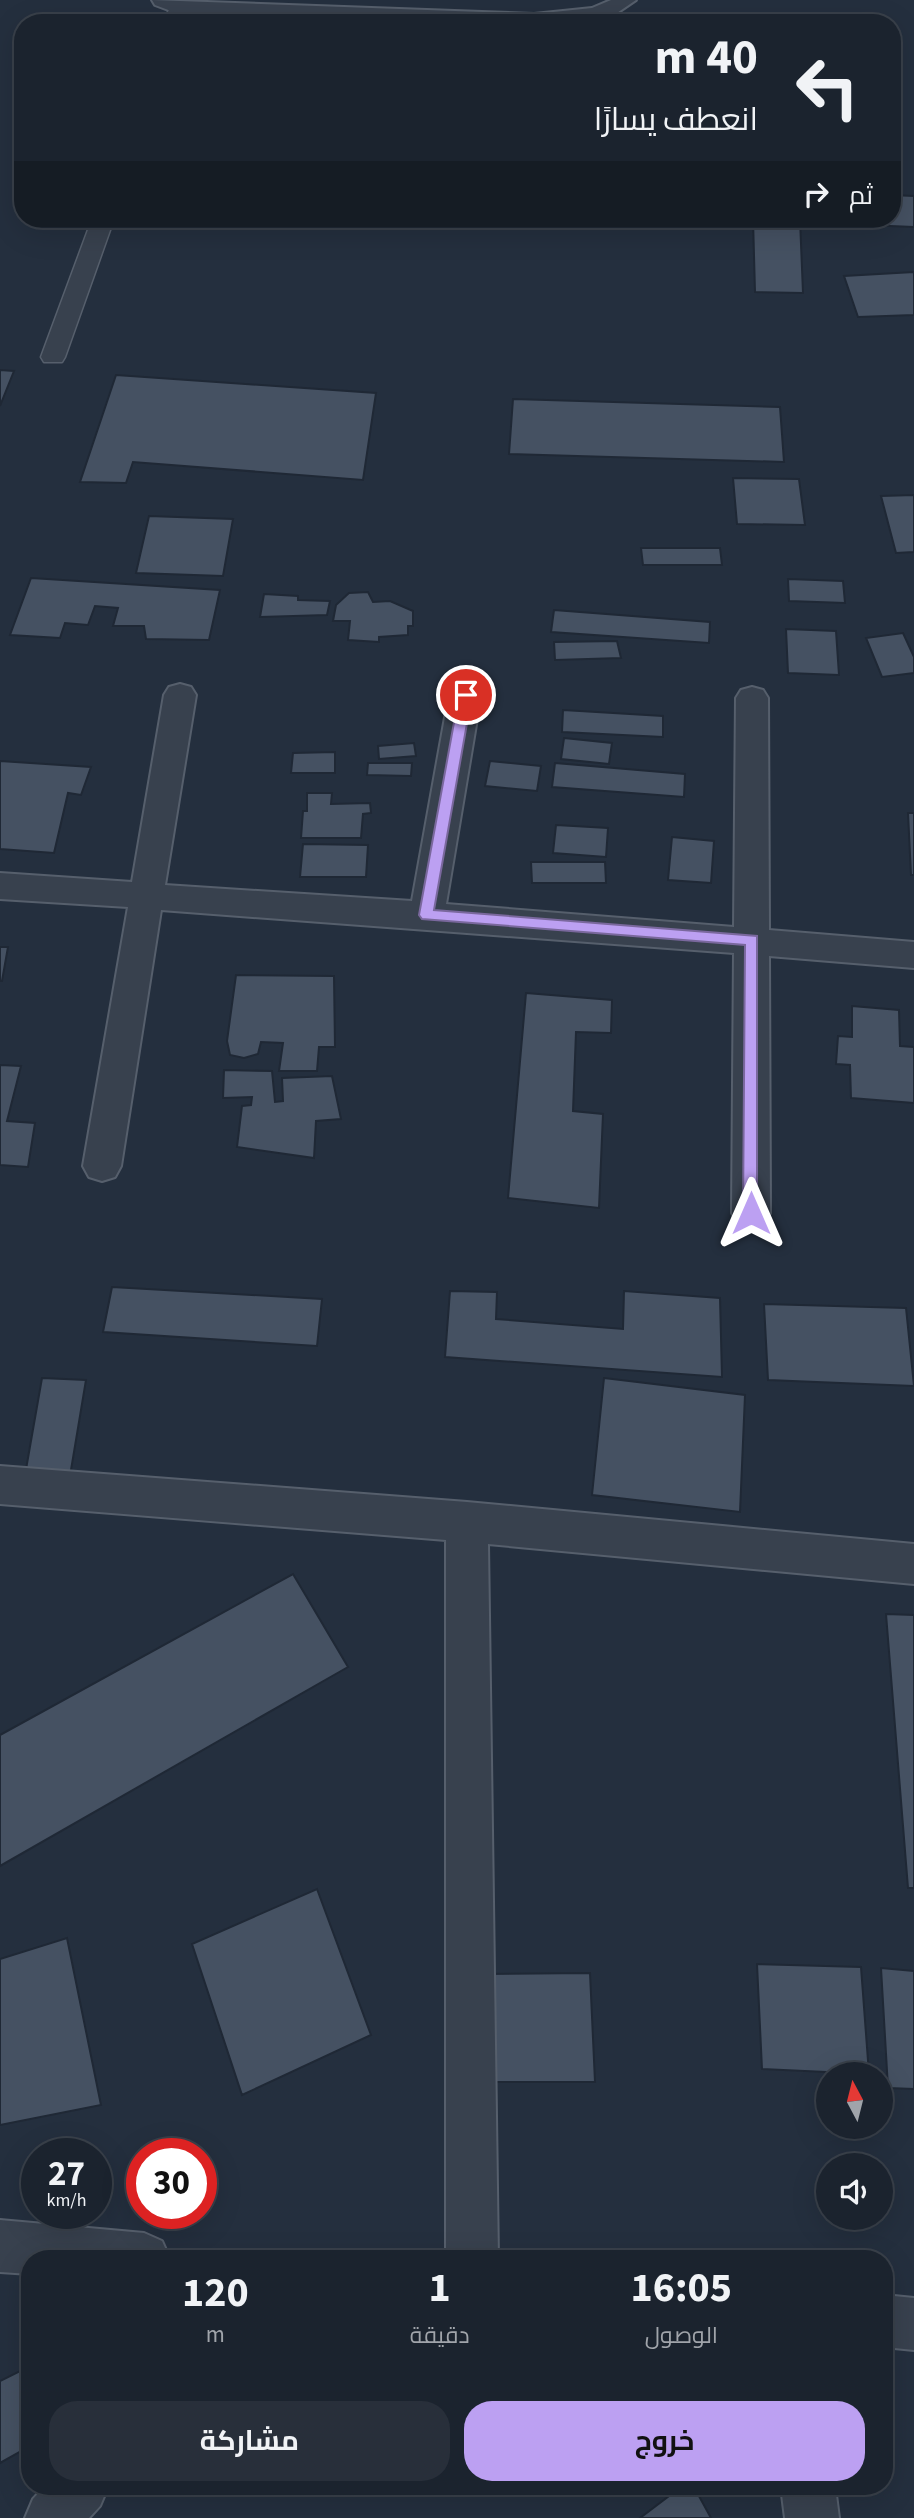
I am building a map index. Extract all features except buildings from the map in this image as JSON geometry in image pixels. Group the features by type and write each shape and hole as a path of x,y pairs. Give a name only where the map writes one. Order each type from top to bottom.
{"street":[{"path":"589,14 620,5 625,0"},
{"path":"172,10 304,14"},
{"path":"102,1166 180,695"},
{"path":"426,915 466,695"},
{"path":"751,1213 752,698"},
{"path":"0,886 426,915 914,955"},
{"path":"0,1485 467,1522 914,1564"},
{"path":"467,1522 472,2250"},
{"path":"0,2246 44,2250"},
{"path":"893,2322 914,2324"},
{"path":"52,2518 74,2495"},
{"path":"809,2495 812,2518"}],"lane":[{"path":"53,357 100,228"}],"route":[{"path":"466,695 426,915 752,940 751,1213"}]}
